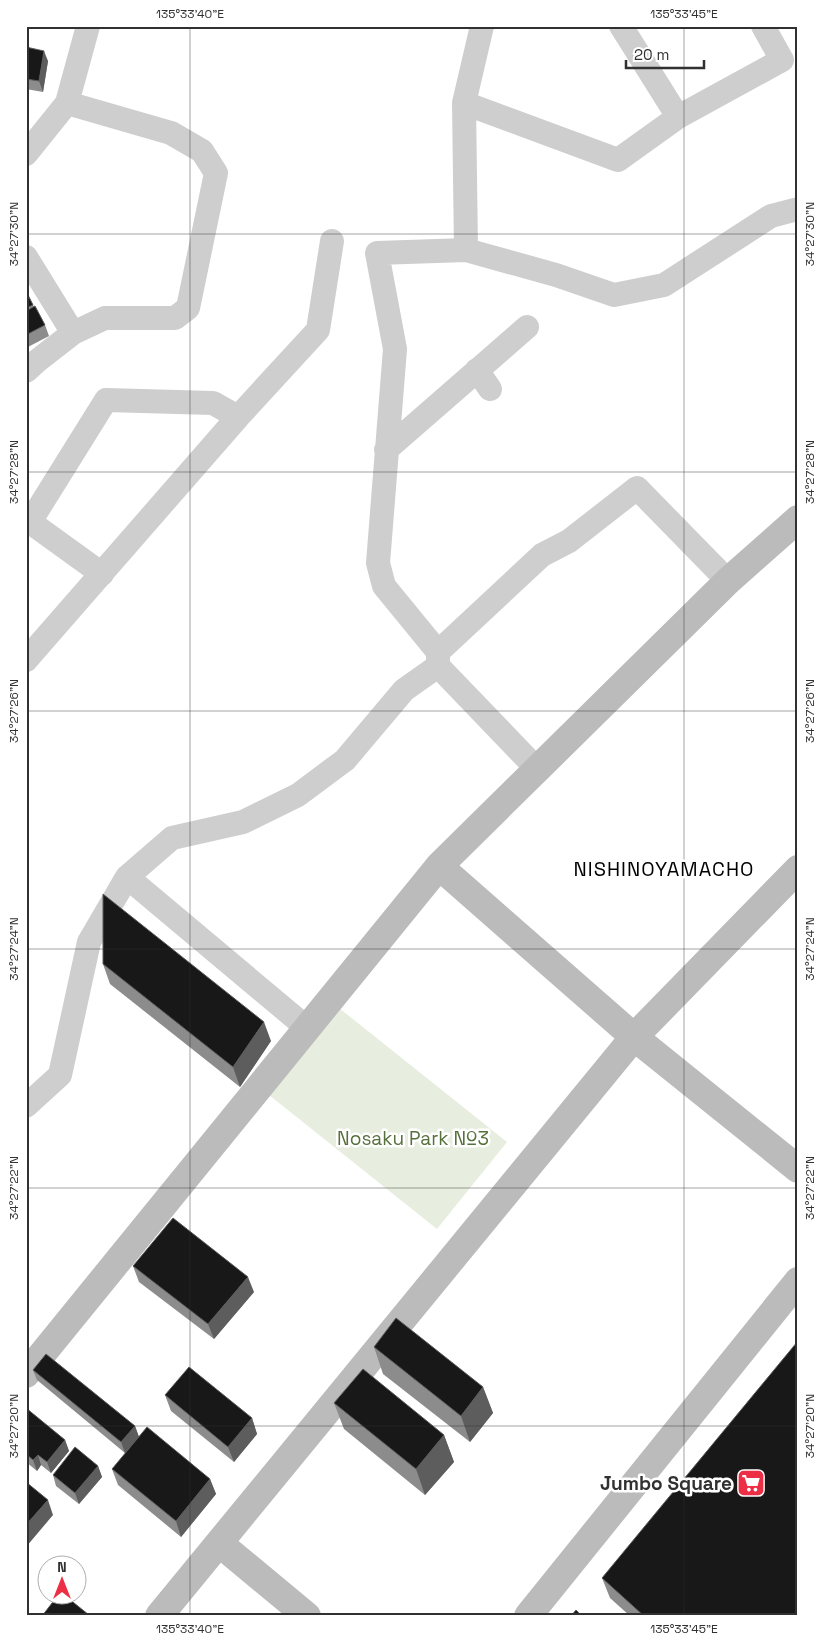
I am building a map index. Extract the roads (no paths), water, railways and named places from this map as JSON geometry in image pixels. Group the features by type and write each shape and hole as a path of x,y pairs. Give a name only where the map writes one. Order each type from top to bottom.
{"street":[{"path":"26,154 67,102 88,26"},
{"path":"466,250 464,103 482,26"},
{"path":"621,26 678,117"},
{"path":"464,103 618,160 678,117 782,60 763,26"},
{"path":"26,371 37,360 73,333 105,318 175,318 188,308 216,173 202,151 171,133 67,102"},
{"path":"537,769 438,659 384,586 378,563 395,349 377,253 466,250 556,275 614,295 664,285 772,216 798,209"},
{"path":"26,660 238,417 318,330 332,241"},
{"path":"26,257 73,333"},
{"path":"386,450 484,380 527,327"},
{"path":"102,574 30,522 106,400 213,403 238,417"},
{"path":"26,1106 60,1075 90,942 127,877 172,838 243,822 298,795 345,760 404,690 438,659 542,554 569,541 637,488 728,581"},
{"path":"26,1374 439,866 728,581 798,519"},
{"path":"439,866 634,1037 798,1169"},
{"path":"159,1616 634,1037 798,869"},
{"path":"127,877 307,1028"},
{"path":"528,1616 798,1280"},
{"path":"218,1543 307,1616"}],"place":[{"name":"Jumbo Square","path":"751,1483"}],"district":[{"name":"NISHINOYAMACHO","path":"664,869"}],"park label":[{"name":"Nosaku Park №3","path":"413,1138"}]}
